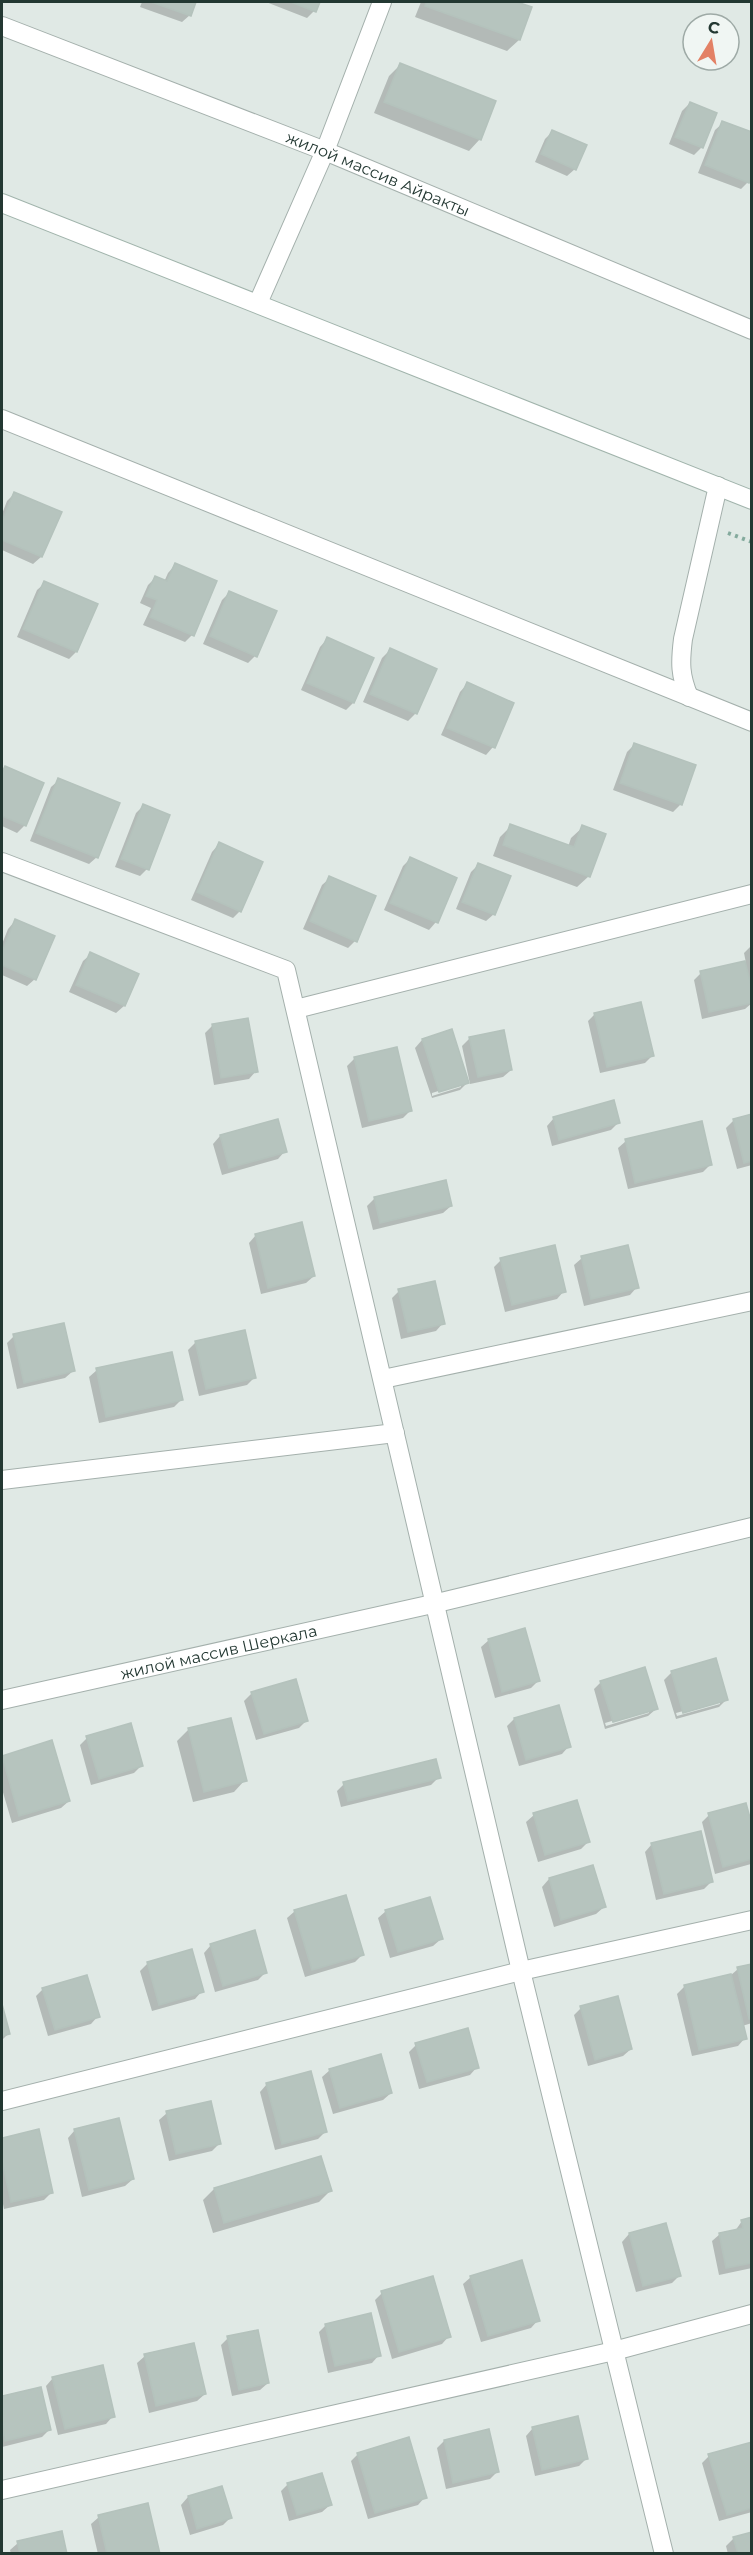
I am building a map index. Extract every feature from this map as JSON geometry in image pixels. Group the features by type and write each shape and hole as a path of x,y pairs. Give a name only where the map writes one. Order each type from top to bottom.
{"street":[{"path":"258,303 325,151 382,2"},
{"name":"жилой массив Айракты","path":"2,26 325,151 752,330"},
{"path":"2,203 752,500"},
{"path":"2,419 752,722"},
{"path":"689,697 682,679 683,639 718,486"},
{"path":"2,862 286,970 437,1603 521,1971 664,2553"},
{"path":"296,1009 752,894"},
{"path":"383,1380 752,1302"},
{"path":"2,1480 395,1433"},
{"name":"жилой массив Шеркала","path":"2,1700 437,1603 752,1527"},
{"path":"2,2101 521,1971 752,1920"},
{"path":"2,2490 614,2351 752,2314"}],"path":[{"path":"710,526 752,542"}],"building":[{"path":"151,2 196,2 191,16"},
{"path":"291,2 320,2 316,12"},
{"path":"426,2 517,2 532,7 520,40 425,6"},
{"path":"400,63 496,101 481,140 384,102"},
{"path":"690,102 717,113 703,148 675,137"},
{"path":"722,121 752,132 752,177 749,183 705,165"},
{"path":"552,130 587,145 576,170 541,154"},
{"path":"14,492 62,512 42,557 2,540 2,521"},
{"path":"175,563 217,581 194,636 150,617 157,600 146,596 155,576 167,581"},
{"path":"44,581 98,604 77,652 23,629"},
{"path":"229,591 277,611 257,657 210,636"},
{"path":"327,637 374,658 354,703 307,683"},
{"path":"390,648 437,669 417,714 370,694"},
{"path":"467,682 514,703 495,748 447,728"},
{"path":"634,743 696,765 682,805 620,783"},
{"path":"5,766 44,783 26,826 2,816 2,773"},
{"path":"58,778 120,803 98,858 36,833"},
{"path":"143,804 170,815 149,870 121,859"},
{"path":"510,824 574,847 582,825 606,834 590,877 503,845"},
{"path":"219,842 263,862 241,912 197,892"},
{"path":"410,857 457,878 438,923 390,903"},
{"path":"478,863 511,876 495,915 462,902"},
{"path":"329,876 376,896 357,942 310,921"},
{"path":"15,919 55,936 36,980 2,965 2,952"},
{"path":"90,952 139,974 125,1006 76,985"},
{"path":"745,961 752,989 752,1003 709,1012 700,971"},
{"path":"641,1002 654,1056 607,1067 594,1013"},
{"path":"248,1018 258,1072 221,1078 212,1024"},
{"path":"452,1029 469,1083 439,1092 422,1039"},
{"path":"504,1030 512,1070 478,1077 469,1037"},
{"path":"397,1047 412,1111 369,1121 354,1057"},
{"path":"614,1100 620,1123 559,1140 553,1117"},
{"path":"752,1114 752,1161 744,1163 733,1119"},
{"path":"278,1119 287,1152 229,1168 220,1135"},
{"path":"702,1121 712,1165 635,1183 625,1139"},
{"path":"446,1180 452,1206 380,1223 374,1197"},
{"path":"302,1222 315,1276 268,1288 255,1234"},
{"path":"555,1245 566,1292 512,1305 500,1258"},
{"path":"628,1245 639,1288 591,1299 581,1256"},
{"path":"435,1281 445,1324 408,1332 398,1289"},
{"path":"64,1323 75,1371 24,1383 13,1334"},
{"path":"245,1330 256,1378 206,1389 195,1341"},
{"path":"172,1352 183,1400 106,1417 96,1368"},
{"path":"525,1628 540,1681 502,1692 488,1639"},
{"path":"716,1658 728,1700 683,1713 671,1671"},
{"path":"645,1667 658,1709 613,1722 600,1681"},
{"path":"296,1679 308,1721 264,1734 251,1692"},
{"path":"559,1705 571,1747 526,1760 514,1718"},
{"path":"231,1718 247,1781 204,1792 188,1728"},
{"path":"131,1723 143,1766 99,1779 86,1736"},
{"path":"52,1740 70,1801 19,1816 2,1756"},
{"path":"436,1759 441,1778 348,1801 343,1782"},
{"path":"577,1800 590,1842 545,1855 533,1813"},
{"path":"746,1803 752,1825 752,1859 723,1867 708,1813"},
{"path":"701,1831 713,1882 664,1894 651,1843"},
{"path":"593,1865 606,1907 561,1920 549,1878"},
{"path":"346,1895 364,1955 312,1970 294,1910"},
{"path":"430,1897 443,1939 398,1952 385,1910"},
{"path":"255,1930 267,1973 223,1986 210,1944"},
{"path":"192,1949 204,1992 159,2005 147,1962"},
{"path":"752,1964 752,2018 749,2019 737,1967"},
{"path":"731,1974 747,2039 699,2050 684,1985"},
{"path":"87,1975 100,2017 55,2030 42,1988"},
{"path":"618,1996 632,2049 595,2060 580,2006"},
{"path":"2,2004 10,2034 2,2036"},
{"path":"468,2028 479,2068 427,2082 415,2043"},
{"path":"381,2054 392,2093 340,2108 329,2069"},
{"path":"311,2071 327,2132 282,2144 266,2083"},
{"path":"211,2101 221,2144 176,2154 166,2111"},
{"path":"119,2118 134,2179 89,2190 74,2129"},
{"path":"39,2129 53,2193 11,2202 2,2161 2,2138"},
{"path":"321,2156 332,2191 224,2223 214,2188"},
{"path":"752,2217 752,2263 726,2268 719,2233 743,2228 741,2220"},
{"path":"666,2223 681,2276 643,2286 629,2233"},
{"path":"522,2260 540,2321 488,2336 470,2276"},
{"path":"433,2276 451,2337 399,2352 381,2291"},
{"path":"371,2313 381,2356 335,2366 325,2324"},
{"path":"258,2330 269,2383 239,2390 227,2336"},
{"path":"194,2343 206,2394 156,2406 144,2354"},
{"path":"103,2365 115,2417 65,2429 52,2377"},
{"path":"41,2387 51,2430 5,2441 2,2425 2,2396"},
{"path":"578,2416 588,2459 542,2470 532,2427"},
{"path":"489,2429 499,2472 453,2483 444,2440"},
{"path":"409,2437 427,2498 375,2513 357,2453"},
{"path":"752,2442 752,2508 727,2515 708,2454"},
{"path":"322,2473 332,2505 297,2515 287,2483"},
{"path":"222,2486 232,2518 197,2529 188,2496"},
{"path":"148,2503 160,2554 107,2554 98,2515"},
{"path":"62,2531 67,2554 20,2554 17,2541"},
{"path":"752,2532 752,2554 738,2554 733,2537"}]}
